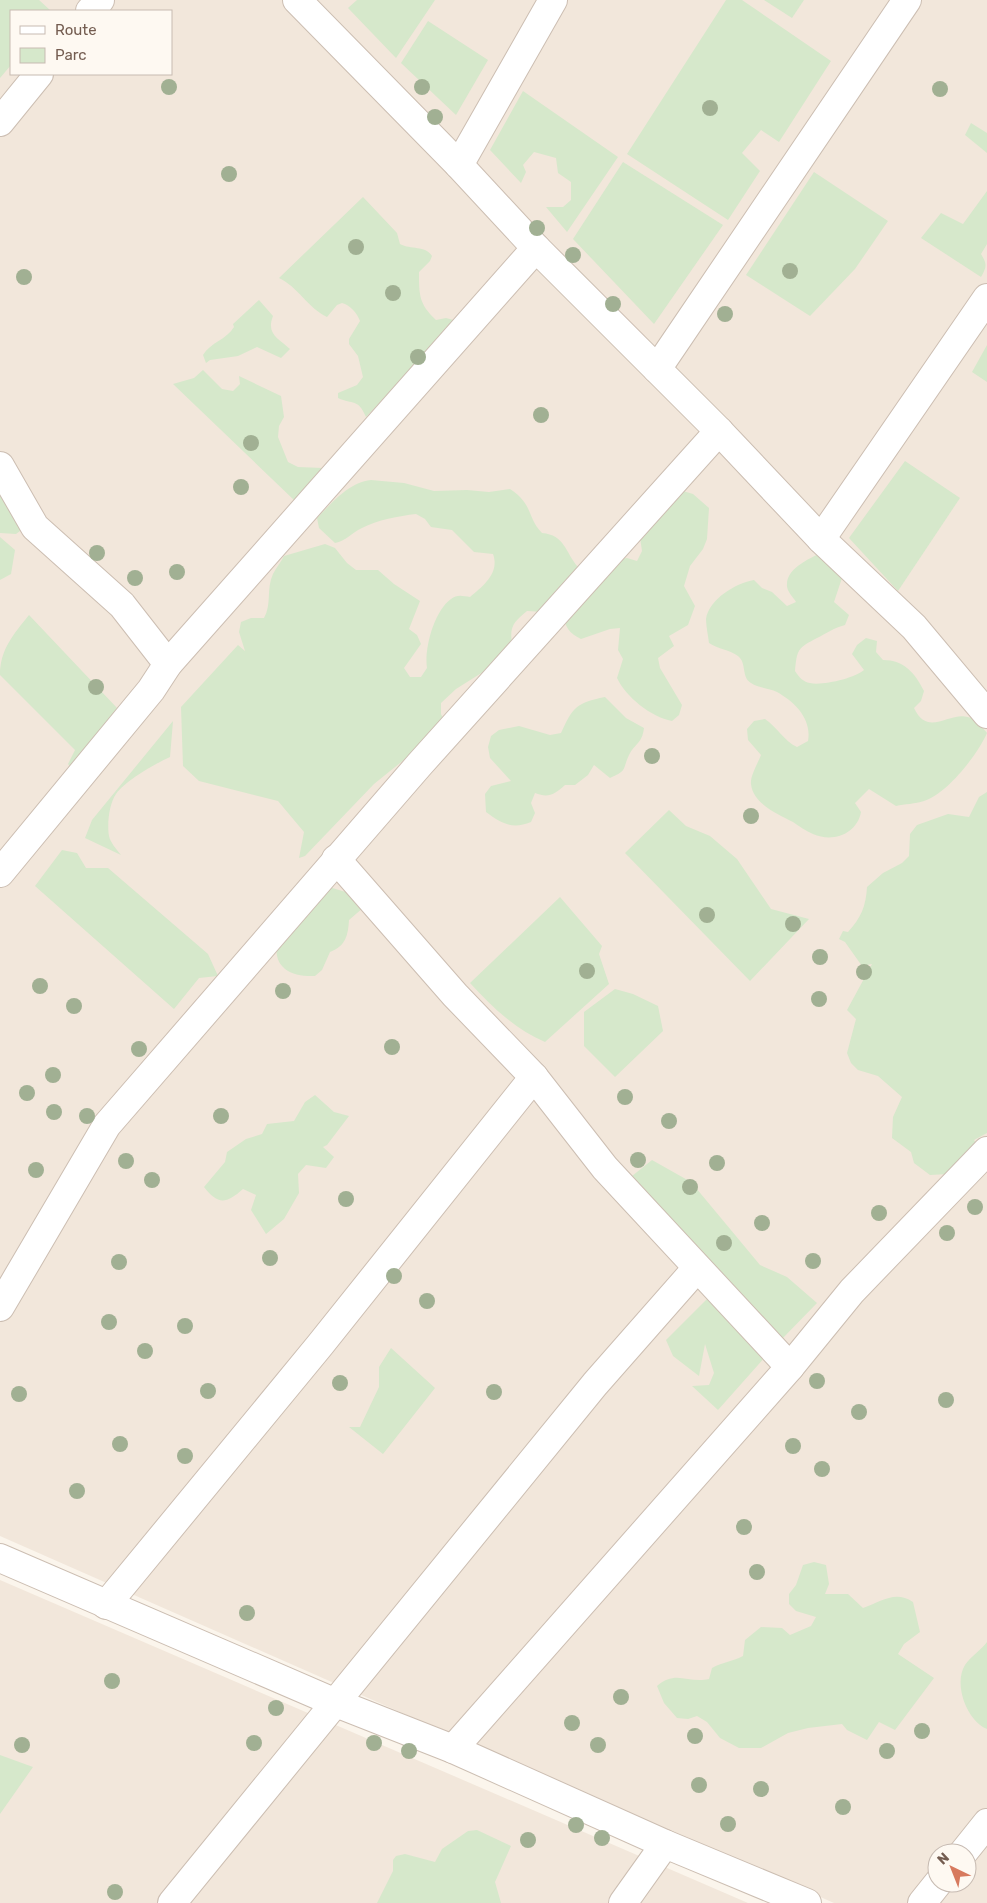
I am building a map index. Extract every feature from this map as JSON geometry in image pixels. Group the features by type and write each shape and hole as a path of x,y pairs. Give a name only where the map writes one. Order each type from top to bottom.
{"street":[{"path":"91,10 100,0"},
{"path":"297,0 459,165 536,248 719,431 821,539 914,627 987,714"},
{"path":"459,165 553,0"},
{"path":"657,369 907,0"},
{"path":"0,122 38,75"},
{"path":"0,873 151,690 168,664 536,248"},
{"path":"821,539 987,298"},
{"path":"0,1307 107,1125 336,859 719,431"},
{"path":"0,466 34,527 122,605 168,664"},
{"path":"336,859 455,995 534,1077 605,1168 790,1367"},
{"path":"106,1605 320,1345 534,1077"},
{"path":"453,1749 790,1367 852,1291 987,1151"},
{"path":"172,1903 595,1384 697,1268"},
{"path":"0,1558 336,1703 453,1749 665,1844 807,1903"},
{"path":"971,1843 987,1823"},
{"path":"623,1903 665,1844"},
{"path":"922,1903 930,1893"}],"shaded area":[{"path":"0,0 987,0 987,1903 834,1903 0,1536"},
{"path":"0,1580 748,1903 0,1903"}],"green space":[{"path":"0,0 39,0 50,10 10,10 10,66 0,78"},
{"path":"357,0 435,0 396,58 348,8"},
{"path":"726,0 742,0 831,61 779,142 761,130 742,153 760,171 728,220 627,154"},
{"path":"764,0 804,0 792,18"},
{"path":"428,21 488,60 456,115 401,63"},
{"path":"523,91 618,157 567,232 546,207 563,207 571,200 571,182 558,173 556,158 534,152 523,165 526,172 521,183 490,150"},
{"path":"971,123 987,133 987,153 965,135"},
{"path":"623,162 723,225 654,324 573,239"},
{"path":"814,172 888,221 855,269 810,316 746,275"},
{"path":"987,191 987,244 981,254 986,265 981,277 921,238 941,213 963,224"},
{"path":"363,197 397,233 400,244 426,250 432,256 430,261 419,272 421,299 426,309 436,320 446,318 457,321 366,417 358,404 338,398 338,393 357,385 363,377 358,356 349,344 349,339 360,321 357,315 350,307 342,303 337,305 327,317 314,309 292,286 279,278"},
{"path":"259,300 273,316 271,327 274,335 290,349 281,358 257,347 238,356 210,360 206,363 203,355 206,351 231,331 234,327 233,324"},
{"path":"987,345 987,382 972,372"},
{"path":"203,370 222,389 233,391 240,384 239,376 281,396 284,417 279,426 278,437 288,462 298,467 323,468 295,501 173,384 194,378"},
{"path":"905,461 960,498 898,591 849,538"},
{"path":"371,480 404,483 434,491 467,490 489,492 510,489 523,500 542,533 556,537 564,545 578,567 627,558 637,561 642,551 639,531 683,491 693,494 709,508 707,539 703,549 690,566 684,586 695,606 688,625 669,636 674,646 658,658 660,668 682,705 679,715 672,721 648,711 633,699 621,685 617,678 623,659 618,650 620,628 610,629 581,639 568,629 563,614 527,611 512,628 512,643 483,672 456,689 441,703 441,714 445,723 416,758 405,759 374,784 305,856 299,858 304,832 278,801 199,781 183,766 181,707 238,645 245,651 239,632 241,622 251,618 264,618 268,607 271,580 284,556 325,544 335,548 347,563 356,570 378,570 394,584 420,601 409,629 417,635 421,644 404,668 410,677 421,677 427,668 426,660 429,641 440,612 453,597 470,597 485,584 492,573 495,561 493,554 474,552 452,530 431,527 425,519 416,514 395,517 368,525 342,541 335,543 319,528 317,518 348,489"},
{"path":"0,481 19,515 20,531 16,534 0,533"},
{"path":"0,537 15,550 11,574 0,580"},
{"path":"825,551 833,559 842,578 834,602 849,615 845,625 802,647 798,654 795,671 800,677 815,684 830,682 860,673 864,670 852,654 857,645 866,638 877,641 876,652 883,660 903,665 913,673 921,684 924,691 921,701 914,708 920,717 927,722 934,722 965,716 975,720 987,733 977,752 961,772 933,797 921,802 896,806 869,789 855,803 861,812 855,826 843,835 836,837 821,837 810,833 767,808 756,797 751,784 754,769 761,755 748,740 747,729 754,721 765,719 797,747 808,741 807,725 801,712 790,701 777,692 757,686 748,680 741,659 738,656 709,643 706,619 712,605 724,593 754,580 762,588 772,592 787,606 796,602 788,589 788,578 802,563"},
{"path":"29,615 117,708 83,770 74,771 68,764 75,750 0,675 2,657 5,650 13,635"},
{"path":"605,697 626,718 644,728 642,737 631,751 625,767 620,773 610,778 594,765 588,775 575,785 565,785 551,795 535,793 531,803 535,813 531,822 518,825 507,824 486,812 485,794 491,786 511,781 490,758 488,747 491,736 499,730 519,726 550,735 561,733 569,717 581,704"},
{"path":"173,721 170,757 127,783 116,794 112,803 108,820 109,836 121,855 85,838 92,820"},
{"path":"987,792 987,1133 974,1140 980,1148 949,1174 930,1175 914,1163 911,1152 892,1138 893,1117 902,1097 878,1076 858,1070 851,1063 847,1053 856,1019 847,1010 872,964 862,966 845,942 839,939 843,931 848,932 859,917 864,906 867,887 883,873 902,863 909,856 910,834 917,825 948,814 969,817 979,797"},
{"path":"669,810 686,826 710,836 737,859 771,909 809,919 750,981 625,853"},
{"path":"62,850 77,853 86,868 108,868 208,954 218,976 199,978 174,1009 35,886"},
{"path":"329,887 349,893 364,907 349,920 348,930 343,943 340,947 330,952 322,970 315,976 292,973 286,970 278,960 277,944"},
{"path":"560,897 602,946 599,954 609,984 545,1042 524,1031 504,1017 470,983"},
{"path":"615,989 633,994 658,1006 663,1031 615,1077 584,1046 584,1012"},
{"path":"315,1095 334,1112 349,1116 327,1145 323,1147 334,1157 326,1168 306,1165 298,1174 299,1193 284,1219 266,1234 251,1210 256,1195 243,1189 232,1198 222,1200 214,1197 204,1187 225,1162 227,1152 246,1139 262,1134 267,1124 294,1121 305,1102"},
{"path":"652,1160 691,1182 760,1265 787,1277 817,1303 782,1339 632,1176"},
{"path":"709,1297 765,1357 718,1410 692,1386 709,1385 714,1373 705,1344 699,1376 673,1356 666,1340"},
{"path":"391,1348 435,1388 383,1454 349,1427 360,1427 379,1387 379,1367"},
{"path":"814,1562 826,1565 829,1584 825,1594 848,1594 863,1608 894,1597 900,1597 913,1602 920,1632 904,1644 898,1654 934,1678 895,1730 879,1722 867,1740 847,1730 842,1724 808,1728 788,1733 761,1748 739,1748 720,1738 707,1722 697,1716 688,1719 677,1718 664,1703 657,1686 664,1681 670,1678 709,1679 712,1668 743,1656 745,1640 761,1627 782,1628 790,1635 811,1626 816,1617 796,1611 789,1604 789,1594 796,1585 803,1565"},
{"path":"987,1642 987,1729 973,1718 968,1710 961,1691 961,1682 965,1665"},
{"path":"0,1755 33,1767 0,1814"},
{"path":"477,1830 511,1846 495,1882 501,1903 377,1903 393,1871 393,1860 396,1856 405,1854 435,1862 442,1849 468,1831"}]}
